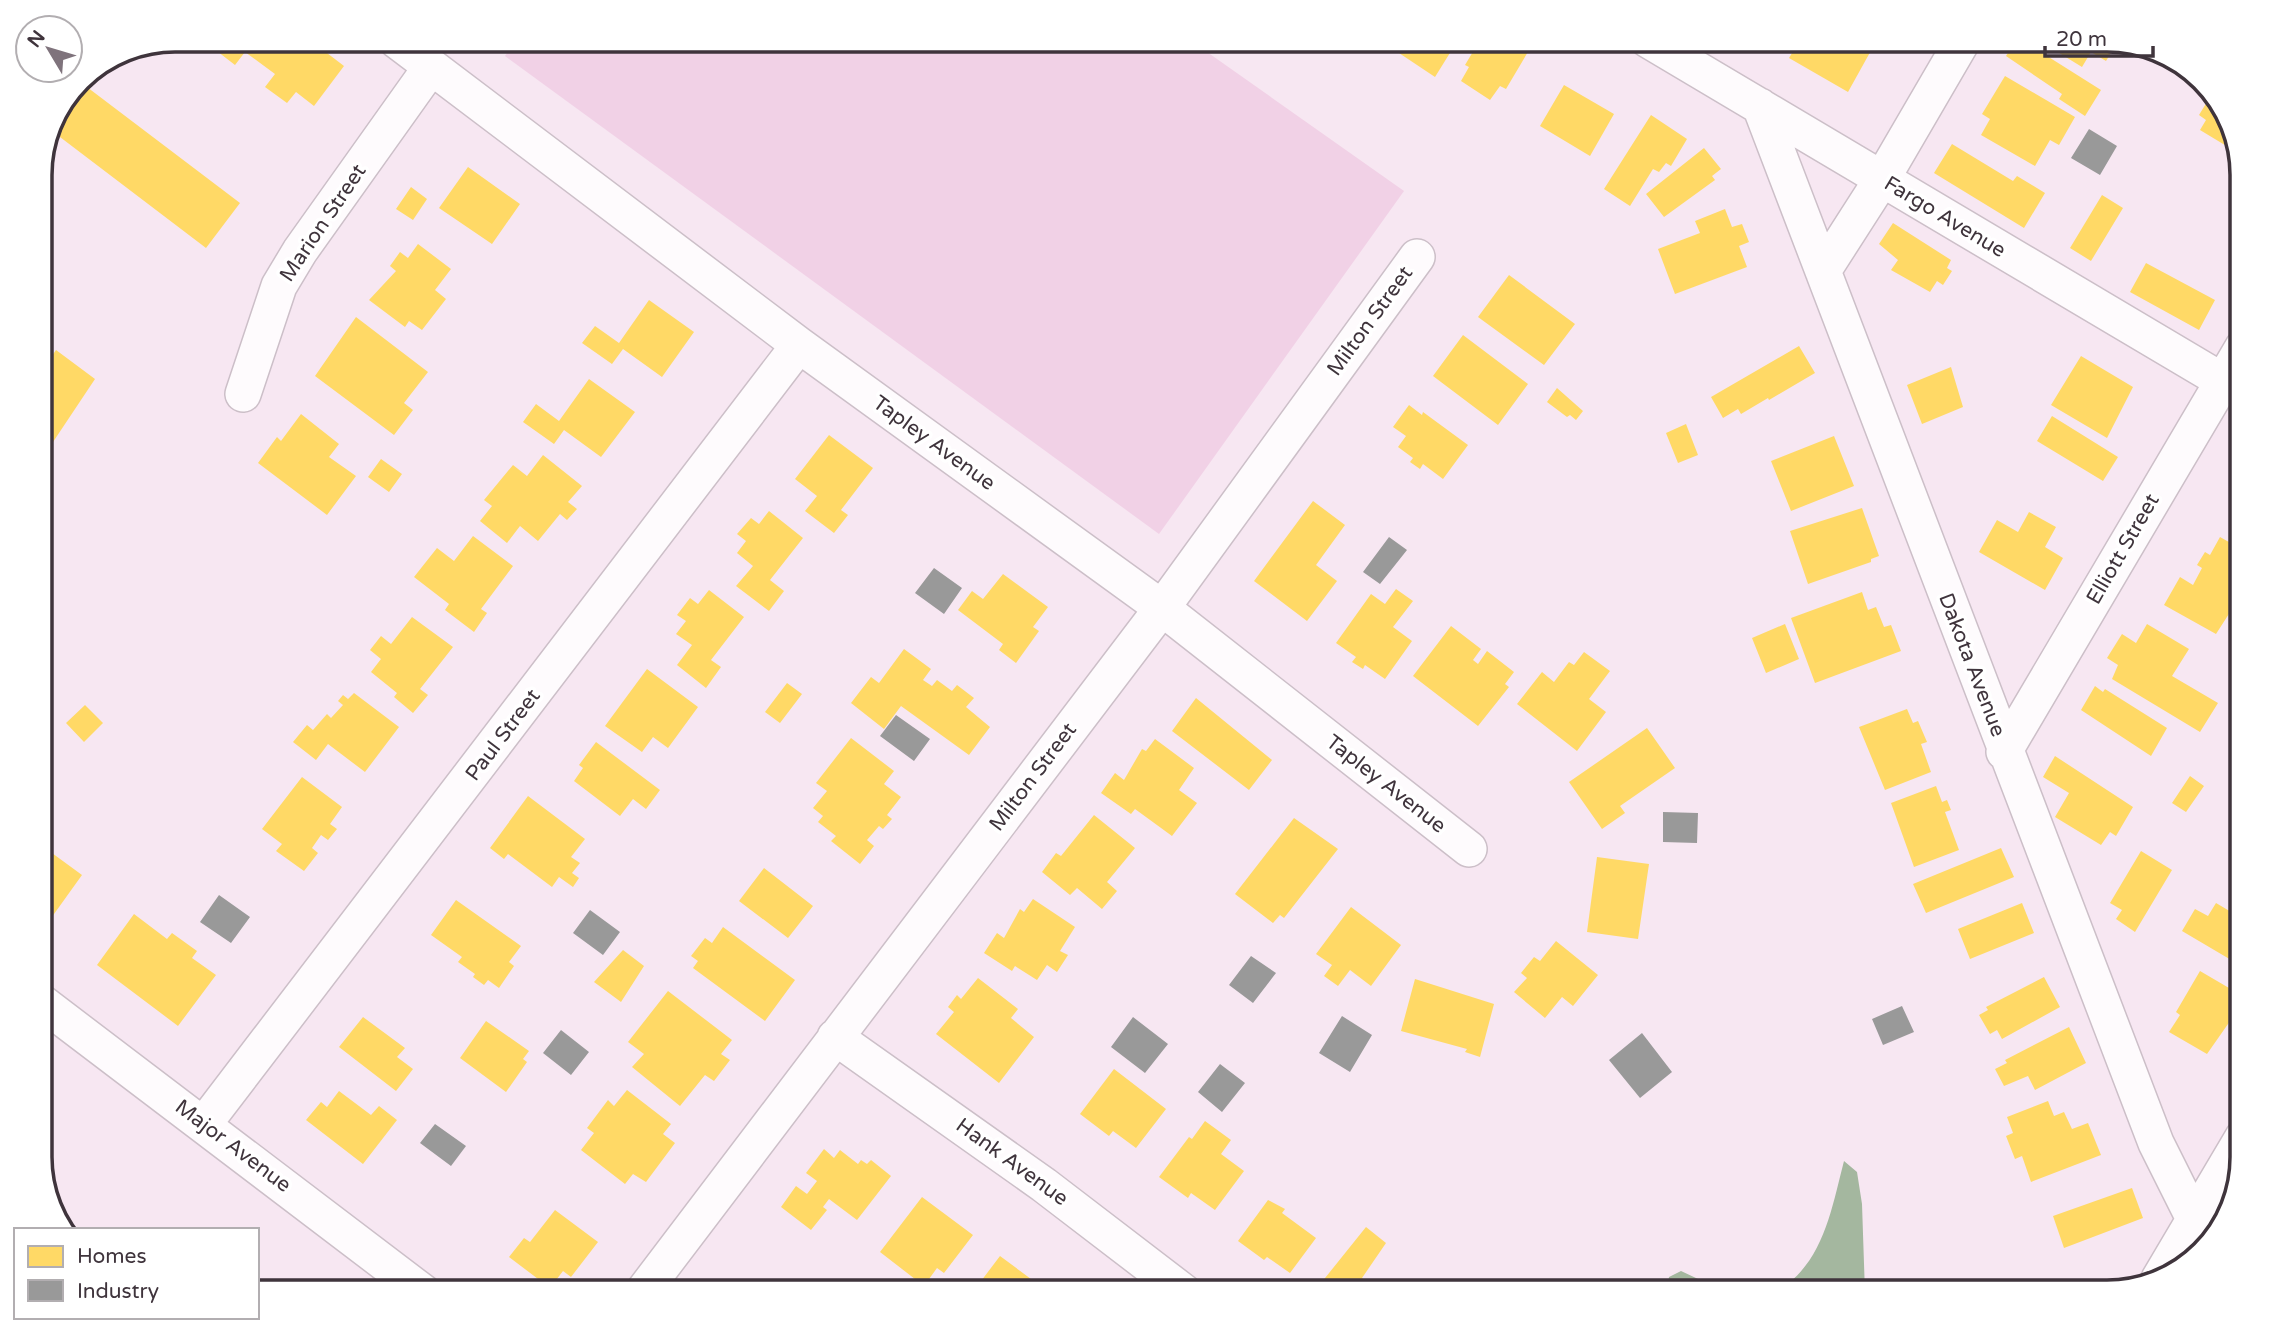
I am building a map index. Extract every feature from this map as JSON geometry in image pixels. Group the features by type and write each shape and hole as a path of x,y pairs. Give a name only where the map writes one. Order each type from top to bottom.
{"street":[{"name":"Tapley Avenue","path":"412,52 799,345 1162,608 1469,849"},
{"name":"Fargo Avenue","path":"1668,52 2230,386"},
{"path":"1823,271 1882,179 1956,52"},
{"name":"Marion Street","path":"243,394 279,286 300,251 431,67"},
{"name":"Dakota Avenue","path":"1760,106 2004,752 2156,1143 2194,1219"},
{"name":"Milton Street","path":"652,1280 1162,608 1417,257"},
{"name":"Paul Street","path":"204,1125 799,345"},
{"name":"Elliott Street","path":"2004,752 2230,390"},
{"name":"Major Avenue","path":"53,1011 407,1280"},
{"name":"Hank Avenue","path":"835,1037 1044,1185 1168,1280"},
{"path":"2168,1264 2230,1159"}],"shaded area":[{"path":"508,52 1207,52 1404,191 1159,534 505,56"},
{"path":"1844,1161 1857,1172 1862,1204 1865,1280 1793,1280 1814,1253 1829,1218"},
{"path":"1681,1271 1700,1280 1668,1280 1669,1277"}],"building: Homes":[{"path":"218,52 245,52 235,65"},
{"path":"245,52 326,52 344,66 314,106 296,92 287,103 265,87 275,74"},
{"path":"1398,52 1451,52 1435,77"},
{"path":"1473,52 1528,52 1506,89 1500,86 1490,100 1461,81 1469,67 1465,65"},
{"path":"1793,52 1870,52 1848,92 1789,58"},
{"path":"2008,52 2041,52 2101,90 2085,116 2059,99 2062,94 2006,56"},
{"path":"2058,52 2091,52 2082,67"},
{"path":"2091,52 2111,52 2106,61"},
{"path":"2005,76 2075,117 2059,145 2050,140 2035,166 1981,135 1990,119 1982,114"},
{"path":"1564,85 1614,114 1590,156 1540,126"},
{"path":"88,88 240,203 206,248 59,137 65,121"},
{"path":"2206,103 2221,128 2227,146 2200,130 2206,120 2199,115"},
{"path":"1651,115 1687,139 1671,166 1666,163 1659,172 1653,169 1630,206 1604,189"},
{"path":"1952,144 2013,181 2017,176 2045,193 2024,228 1934,173"},
{"path":"1704,148 1721,169 1712,176 1715,180 1664,217 1646,194"},
{"path":"468,167 520,204 492,244 439,208"},
{"path":"411,187 427,199 413,220 396,209"},
{"path":"2102,195 2123,208 2091,261 2070,248"},
{"path":"1725,209 1732,227 1742,224 1749,242 1739,246 1747,267 1675,294 1658,249 1700,233 1695,221"},
{"path":"1893,223 1951,260 1947,268 1952,271 1943,285 1937,281 1930,292 1891,270 1898,260 1879,244"},
{"path":"418,244 451,269 435,290 446,299 422,330 409,321 405,327 369,300 396,271 390,266 400,252 408,258"},
{"path":"2146,263 2215,300 2199,330 2130,292"},
{"path":"1509,275 1575,324 1544,365 1478,317"},
{"path":"649,300 694,332 662,377 623,349 612,364 582,343 595,326 619,343"},
{"path":"356,317 428,372 404,403 413,410 394,435 315,376"},
{"path":"1463,335 1528,384 1498,425 1433,376"},
{"path":"1799,346 1815,373 1741,414 1738,409 1723,418 1711,397"},
{"path":"56,350 95,379 53,442 53,354"},
{"path":"2081,356 2133,387 2107,438 2051,405"},
{"path":"1951,367 1963,407 1922,424 1907,385"},
{"path":"589,379 635,412 601,457 564,430 554,444 523,422 536,404 559,421"},
{"path":"1557,388 1583,411 1576,420 1570,415 1567,417 1547,402"},
{"path":"1409,405 1468,445 1443,479 1423,464 1420,469 1410,462 1413,458 1398,447 1406,436 1393,427"},
{"path":"301,414 339,444 329,457 356,476 327,515 258,463 277,437 281,441"},
{"path":"2052,416 2118,457 2103,481 2037,441"},
{"path":"1686,424 1698,455 1678,463 1666,433"},
{"path":"829,435 873,468 841,510 848,515 834,533 805,511 817,496 795,479"},
{"path":"1834,436 1854,486 1791,511 1771,461"},
{"path":"543,455 582,486 568,502 577,509 567,520 560,514 538,541 520,526 507,543 480,521 492,506 484,500 513,465 527,476"},
{"path":"381,459 402,474 389,492 368,477"},
{"path":"1313,501 1345,525 1316,565 1337,581 1307,621 1254,581"},
{"path":"1862,508 1879,556 1871,559 1871,562 1808,584 1790,531"},
{"path":"769,511 803,538 770,580 784,591 769,611 736,586 753,566 737,553 746,541 737,534 751,518 759,524"},
{"path":"2029,512 2056,527 2045,547 2063,558 2045,590 1979,552 1997,520 2018,532"},
{"path":"473,536 513,566 481,609 487,613 474,632 445,610 449,604 414,577 437,548 454,561"},
{"path":"2220,537 2230,543 2230,612 2216,634 2164,605 2180,577 2193,585 2202,568 2197,565 2205,552 2210,555"},
{"path":"1003,574 1048,607 1033,627 1039,631 1016,663 999,650 1003,644 958,610 972,591 983,599"},
{"path":"1396,589 1413,601 1393,627 1412,641 1385,679 1365,665 1363,669 1352,662 1356,657 1336,643 1371,594 1385,604"},
{"path":"709,590 744,617 711,660 721,667 706,688 677,665 692,645 676,634 686,621 677,615 690,598 698,604"},
{"path":"1862,592 1868,610 1876,607 1884,627 1891,625 1901,651 1815,683 1791,618"},
{"path":"412,617 453,647 420,689 428,695 413,713 394,697 397,693 371,672 381,659 370,650 381,636 391,644"},
{"path":"1785,624 1799,659 1766,673 1752,638"},
{"path":"2147,624 2189,649 2172,676 2218,703 2200,732 2112,679 2118,665 2107,658 2122,634 2136,643"},
{"path":"1451,626 1481,649 1473,660 1478,664 1487,651 1514,672 1505,684 1509,687 1478,726 1413,676"},
{"path":"904,649 931,669 923,680 932,686 937,680 952,691 957,685 974,698 966,707 990,727 969,755 901,706 884,729 851,703 871,677 879,683"},
{"path":"1584,652 1610,671 1589,699 1606,712 1577,751 1517,704 1542,672 1554,682 1569,662 1574,665"},
{"path":"647,669 698,707 668,748 653,737 642,752 605,726"},
{"path":"787,683 802,694 780,723 765,712"},
{"path":"2095,686 2103,692 2105,689 2167,728 2151,756 2081,710"},
{"path":"354,693 399,727 365,772 328,744 316,760 293,742 307,725 313,730 327,714 331,718 343,705 338,701 343,695 348,699"},
{"path":"1196,698 1272,760 1249,790 1172,731"},
{"path":"85,705 103,723 84,742 66,723"},
{"path":"1907,709 1913,723 1918,721 1927,742 1921,744 1931,772 1885,790 1859,727"},
{"path":"1647,728 1675,768 1620,806 1625,813 1602,829 1569,782"},
{"path":"851,738 894,771 884,784 901,797 887,815 892,819 883,829 879,826 867,840 874,846 860,864 831,841 836,836 818,822 823,816 813,808 827,791 816,783"},
{"path":"1155,739 1194,768 1179,790 1197,803 1172,836 1135,809 1131,814 1101,793 1115,773 1124,780 1142,749 1146,751"},
{"path":"596,742 660,790 646,809 633,799 620,816 574,781 583,768 579,765"},
{"path":"2055,756 2133,807 2116,836 2110,832 2101,845 2055,817 2069,793 2043,777"},
{"path":"2190,776 2204,786 2186,812 2172,803"},
{"path":"302,777 342,807 330,824 337,829 328,840 321,835 312,848 318,853 304,871 276,851 282,844 262,829"},
{"path":"1936,786 1942,802 1947,800 1951,810 1945,812 1959,850 1914,867 1891,803"},
{"path":"528,796 585,839 571,857 580,863 572,873 579,878 573,887 559,877 552,887 508,854 504,859 490,848"},
{"path":"1094,815 1135,848 1107,882 1117,891 1102,909 1077,888 1070,895 1042,872 1056,853 1061,856"},
{"path":"1294,818 1338,849 1284,918 1280,915 1273,923 1235,894"},
{"path":"2001,848 2014,877 1926,913 1913,884"},
{"path":"2141,851 2172,870 2135,932 2116,919 2122,910 2110,903"},
{"path":"53,854 82,875 53,915"},
{"path":"1597,857 1649,864 1638,939 1587,932"},
{"path":"764,868 813,906 788,938 739,901"},
{"path":"1033,899 1075,927 1060,951 1068,955 1057,972 1047,965 1037,980 1015,966 1012,971 984,953 997,933 1004,938 1020,909 1024,912"},
{"path":"456,900 521,946 509,962 514,966 499,988 488,980 484,985 473,977 475,974 458,962 462,957 431,935"},
{"path":"2022,903 2034,933 1970,959 1958,929"},
{"path":"2216,903 2230,911 2230,959 2182,931 2195,909 2208,916"},
{"path":"1351,907 1401,945 1371,986 1350,970 1338,986 1324,976 1332,965 1316,954"},
{"path":"134,914 167,939 172,933 197,951 192,958 216,975 178,1026 97,965"},
{"path":"723,927 795,980 765,1021 693,968 698,961 691,956 705,938 712,943"},
{"path":"1556,941 1598,975 1573,1006 1562,997 1545,1018 1514,992 1527,978 1521,973 1534,957 1540,961"},
{"path":"623,950 644,966 621,1002 594,982"},
{"path":"2200,971 2230,989 2230,1021 2207,1054 2169,1032 2180,1015 2176,1012"},
{"path":"2044,977 2060,1007 2002,1039 1997,1030 1990,1034 1979,1015 1988,1010 1986,1007"},
{"path":"978,978 1018,1009 1011,1018 1034,1037 999,1083 936,1034 954,1012 948,1007 957,995 961,999"},
{"path":"1415,979 1494,1004 1480,1057 1465,1052 1467,1049 1401,1031"},
{"path":"668,991 732,1040 721,1054 730,1060 714,1081 705,1075 680,1106 632,1067 644,1054 628,1042"},
{"path":"363,1017 405,1048 397,1057 413,1069 396,1091 339,1047"},
{"path":"486,1021 529,1051 523,1059 527,1062 506,1092 460,1058"},
{"path":"2069,1027 2086,1063 2035,1090 2028,1076 2004,1086 1995,1069 2007,1063 2005,1060"},
{"path":"1114,1069 1166,1109 1136,1148 1113,1131 1109,1136 1080,1114"},
{"path":"627,1090 671,1124 663,1134 675,1143 646,1182 633,1174 625,1184 581,1150 594,1133 587,1128 608,1100 614,1106"},
{"path":"339,1091 371,1115 379,1106 397,1120 363,1164 306,1120 321,1102 327,1107"},
{"path":"2048,1101 2054,1116 2064,1112 2072,1129 2088,1123 2101,1155 2031,1182 2022,1156 2015,1159 2006,1136 2013,1133 2007,1117"},
{"path":"1205,1121 1231,1140 1221,1154 1244,1171 1215,1210 1191,1193 1188,1198 1159,1177 1189,1137 1192,1139"},
{"path":"824,1149 834,1158 840,1150 858,1164 861,1160 867,1164 871,1160 891,1176 857,1220 829,1199 823,1207 827,1210 811,1230 781,1207 796,1186 807,1194 817,1181 806,1173"},
{"path":"2132,1188 2143,1218 2064,1248 2053,1216"},
{"path":"922,1197 973,1235 944,1273 937,1268 928,1280 916,1280 880,1252"},
{"path":"1268,1200 1285,1209 1282,1213 1316,1238 1290,1273 1267,1257 1264,1260 1238,1241"},
{"path":"555,1210 598,1242 571,1277 563,1271 556,1280 539,1280 509,1257 524,1238 530,1242"},
{"path":"1366,1227 1386,1243 1362,1278 1365,1280 1323,1280"},
{"path":"1000,1256 1032,1280 982,1280"}],"building: Industry":[{"path":"2089,129 2117,146 2100,175 2071,158"},
{"path":"1389,537 1407,550 1380,584 1363,572"},
{"path":"934,568 962,588 944,614 915,593"},
{"path":"896,715 930,739 914,761 880,736"},
{"path":"1663,812 1698,813 1697,843 1663,842"},
{"path":"219,895 250,917 231,943 200,922"},
{"path":"590,910 620,932 603,955 573,933"},
{"path":"1251,956 1276,973 1253,1003 1229,985"},
{"path":"1902,1006 1914,1032 1883,1045 1872,1019"},
{"path":"1342,1016 1372,1035 1350,1072 1319,1053"},
{"path":"1133,1017 1168,1044 1145,1073 1111,1047"},
{"path":"561,1030 589,1052 571,1075 543,1053"},
{"path":"1642,1033 1672,1072 1640,1098 1609,1060"},
{"path":"1220,1064 1245,1083 1222,1112 1198,1092"},
{"path":"435,1124 466,1146 451,1166 420,1143"}]}
